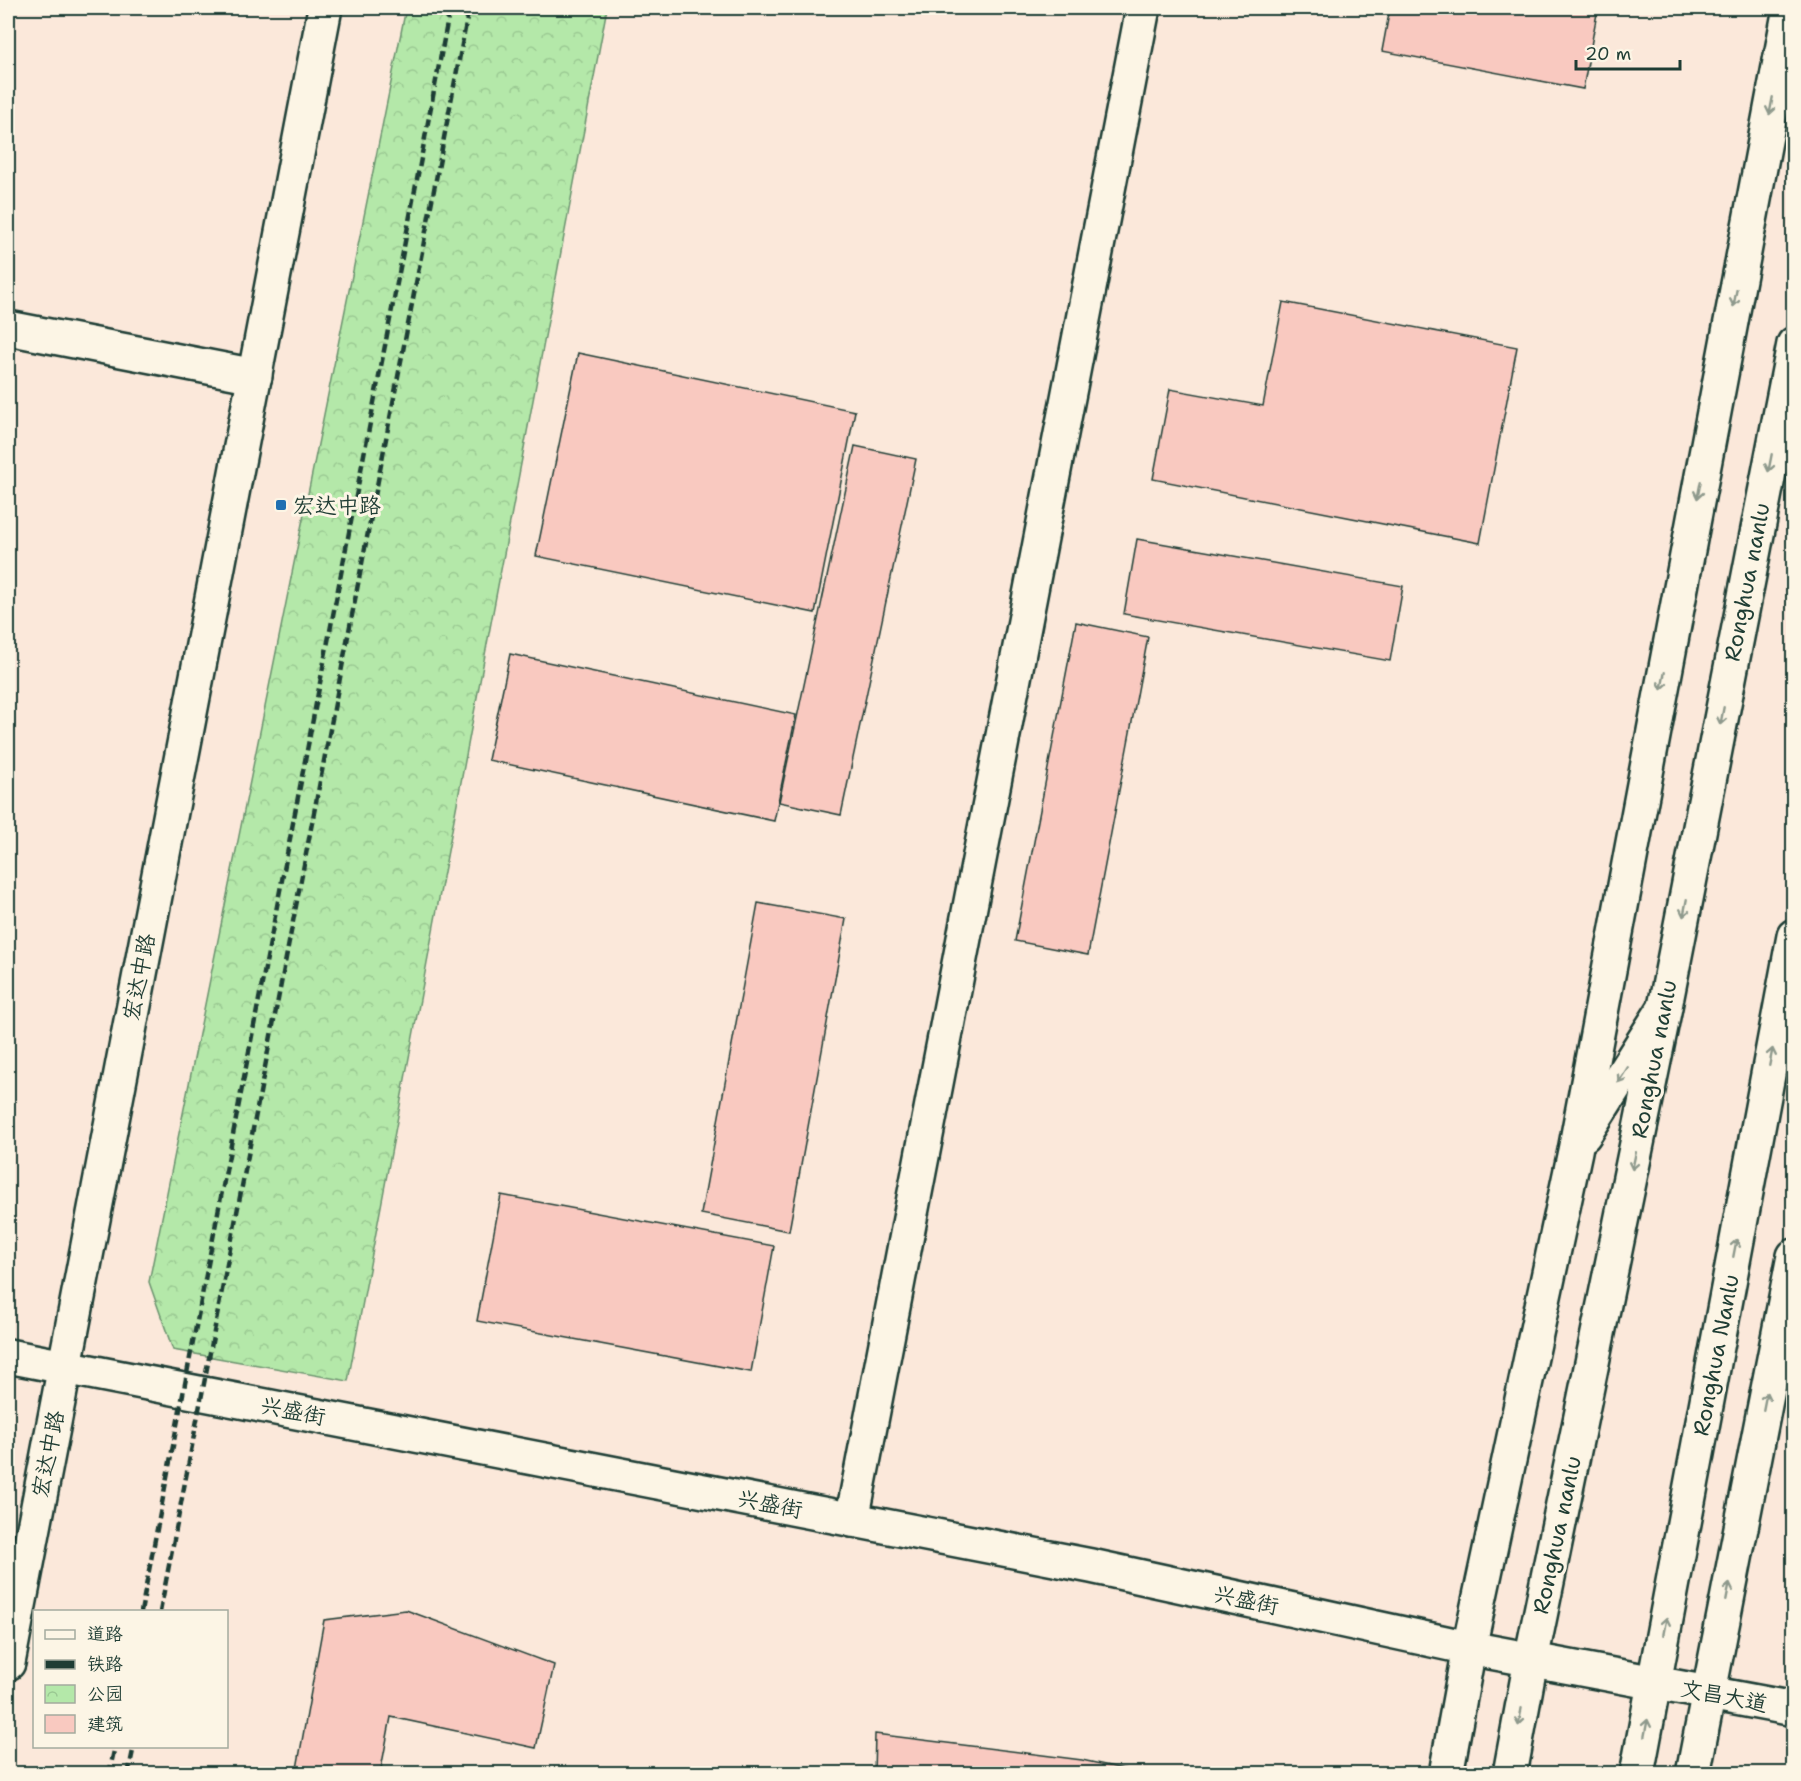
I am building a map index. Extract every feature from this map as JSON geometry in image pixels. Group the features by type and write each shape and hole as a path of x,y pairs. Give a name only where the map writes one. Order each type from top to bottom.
{"street":[{"name":"宏达中路","path":"8,1663 325,8"},
{"path":"852,1521 1143,8"},
{"path":"1446,1773 1469,1648 1575,1151 1790,8"},
{"path":"8,328 255,376"},
{"name":"Ronghua nanlu","path":"1510,1773 1531,1660 1665,1008 1794,344"},
{"name":"Ronghua Nanlu","path":"1637,1773 1794,936"},
{"path":"1575,1151 1665,1008"},
{"path":"1693,1773 1794,1256"},
{"name":"兴盛街","path":"8,1356 1091,1566 1531,1660"},
{"name":"文昌大道","path":"1531,1660 1794,1709"}],"green space":[{"path":"406,8 607,8 348,1381 173,1350 149,1282"}],"building":[{"path":"1390,8 1598,8 1583,89 1382,51"},
{"path":"1283,302 1517,347 1480,543 1153,479 1170,389 1263,406"},
{"path":"578,353 855,411 815,613 536,556"},
{"path":"855,446 916,459 841,815 779,802"},
{"path":"1137,539 1403,586 1390,661 1124,614"},
{"path":"1076,622 1148,637 1088,955 1015,941"},
{"path":"510,654 796,715 774,821 488,760"},
{"path":"758,903 846,919 789,1231 701,1214"},
{"path":"501,1195 774,1246 751,1372 477,1321"},
{"path":"406,1610 554,1665 536,1748 391,1717 380,1774 296,1774 324,1620"},
{"path":"875,1734 1082,1760 1146,1774 874,1774"}],"railway":[{"path":"141,1610 450,8"},
{"path":"160,1610 469,8"},
{"path":"109,1774 115,1748"},
{"path":"128,1774 134,1748"}],"place":[{"name":"宏达中路","path":"281,505"}]}
